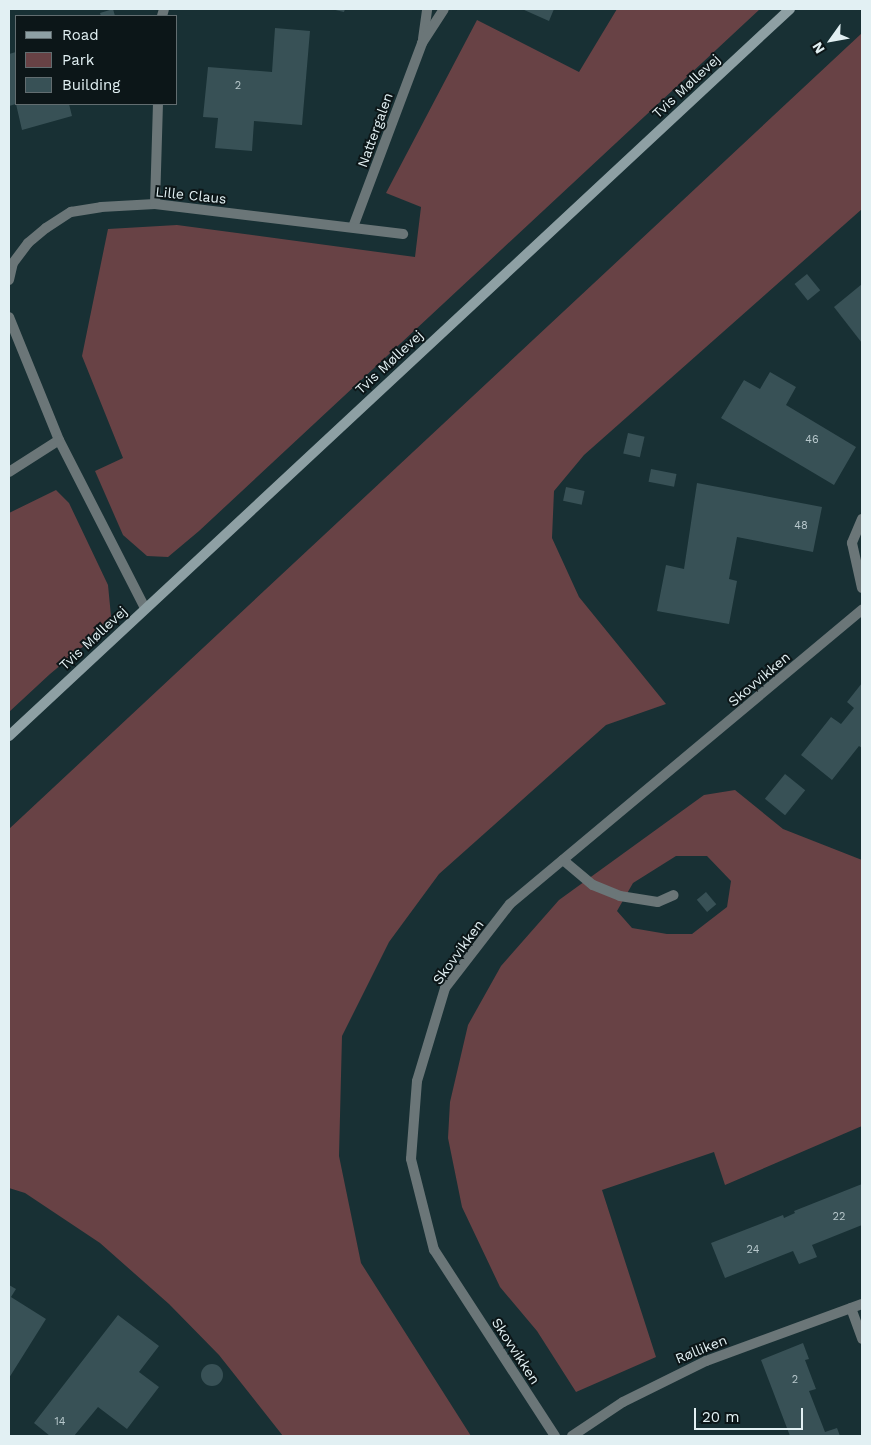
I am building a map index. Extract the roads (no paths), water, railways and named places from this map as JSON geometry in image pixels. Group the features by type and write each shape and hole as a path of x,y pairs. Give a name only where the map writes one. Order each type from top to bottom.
{"street":[{"name":"Nattergalen","path":"353,227 422,43 427,9"},
{"name":"Nattergalen","path":"422,43 444,9"},
{"name":"Tvis Møllevej","path":"9,736 790,9"},
{"path":"156,204 158,105"},
{"name":"Lille Claus","path":"9,280 11,262 28,243 46,228 71,212 100,207 156,204 403,234"},
{"path":"9,317 59,440 145,608"},
{"path":"9,472 59,440"},
{"path":"862,519 852,543 862,588"},
{"name":"Skovvikken","path":"555,1436 434,1250 411,1159 417,1082 445,988 510,904 862,610"},
{"path":"563,860 594,885 620,896 658,902 674,895"},
{"name":"Rølliken","path":"572,1436 622,1402 706,1360 862,1304"},
{"path":"851,1308 862,1340"}]}
